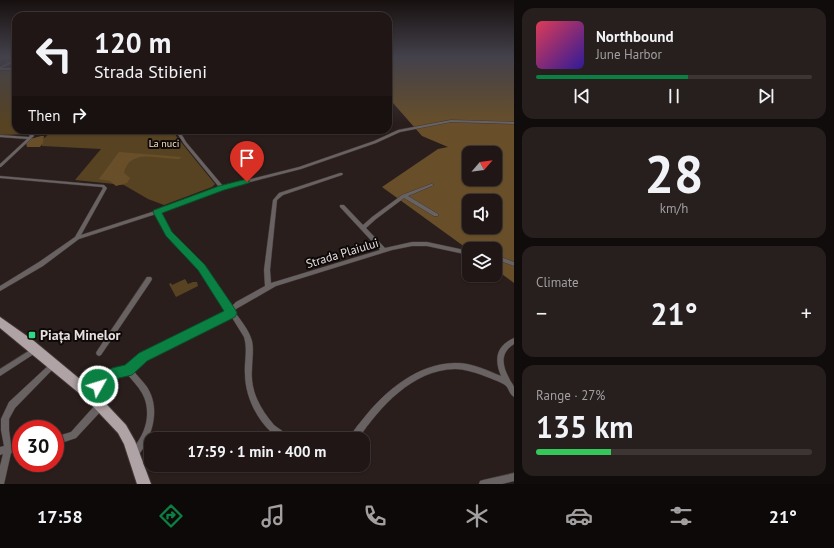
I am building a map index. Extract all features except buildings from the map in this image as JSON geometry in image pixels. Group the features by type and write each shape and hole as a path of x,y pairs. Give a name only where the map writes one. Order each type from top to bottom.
{"main road":[{"path":"0,322 36,350 101,405 122,429 134,455 144,484"}],"street":[{"path":"0,289 41,264 77,238 157,212 222,188 300,168 375,142 400,131 451,121 514,123"},
{"path":"0,166 30,138 32,134"},
{"path":"179,134 185,143 222,188"},
{"path":"0,136 30,138"},
{"path":"0,159 7,160"},
{"path":"268,286 267,270 275,200 281,194 341,174"},
{"path":"0,177 103,186 105,188 77,238"},
{"path":"363,228 404,196 432,185"},
{"path":"404,196 436,215"},
{"path":"342,206 383,250"},
{"path":"157,212 169,234 201,268 247,336 250,344 248,372 249,389 261,413 278,432"},
{"name":"Strada Plaiului","path":"89,394 116,372 128,370 143,357 232,313 234,307 238,304 268,286 383,250 420,243 433,244 462,251"},
{"path":"502,260 514,264"},
{"path":"99,353 148,279"},
{"path":"514,341 505,347 501,353 500,359 506,382 514,393"},
{"path":"0,373 36,350"},
{"path":"0,484 4,450 5,419 12,405 53,364"},
{"path":"357,432 362,424 397,389 414,378 432,370 454,366 468,368 506,382"},
{"path":"128,370 147,395 150,408 147,436 134,455"},
{"path":"64,438 73,435 101,405"},
{"path":"483,484 514,477"}],"green space":[{"path":"0,80 12,80 12,134 32,134 0,135"},
{"name":"La nuci","path":"49,134 175,134 215,184 212,187 164,205 148,199 124,185 75,180 101,149 42,146 42,140"},
{"path":"185,279 188,284 197,282 198,286 176,297 169,284 171,283 172,285"}],"shaded area":[{"path":"392,80 514,80 514,283 502,274 502,242 462,242 462,245 382,187 438,149 448,147 422,136 392,103"},
{"path":"44,136 43,143 40,147 27,147 26,143 30,139"},
{"path":"119,152 182,157 179,159 171,159 139,157 132,160 127,165 124,173 130,178 127,183 116,186 110,181 99,179"}],"place":[{"name":"Piața Minelor","path":"32,335"}],"route":[{"path":"98,386 116,372 128,370 143,357 232,313 201,268 169,234 157,212 222,188 247,182"}]}
